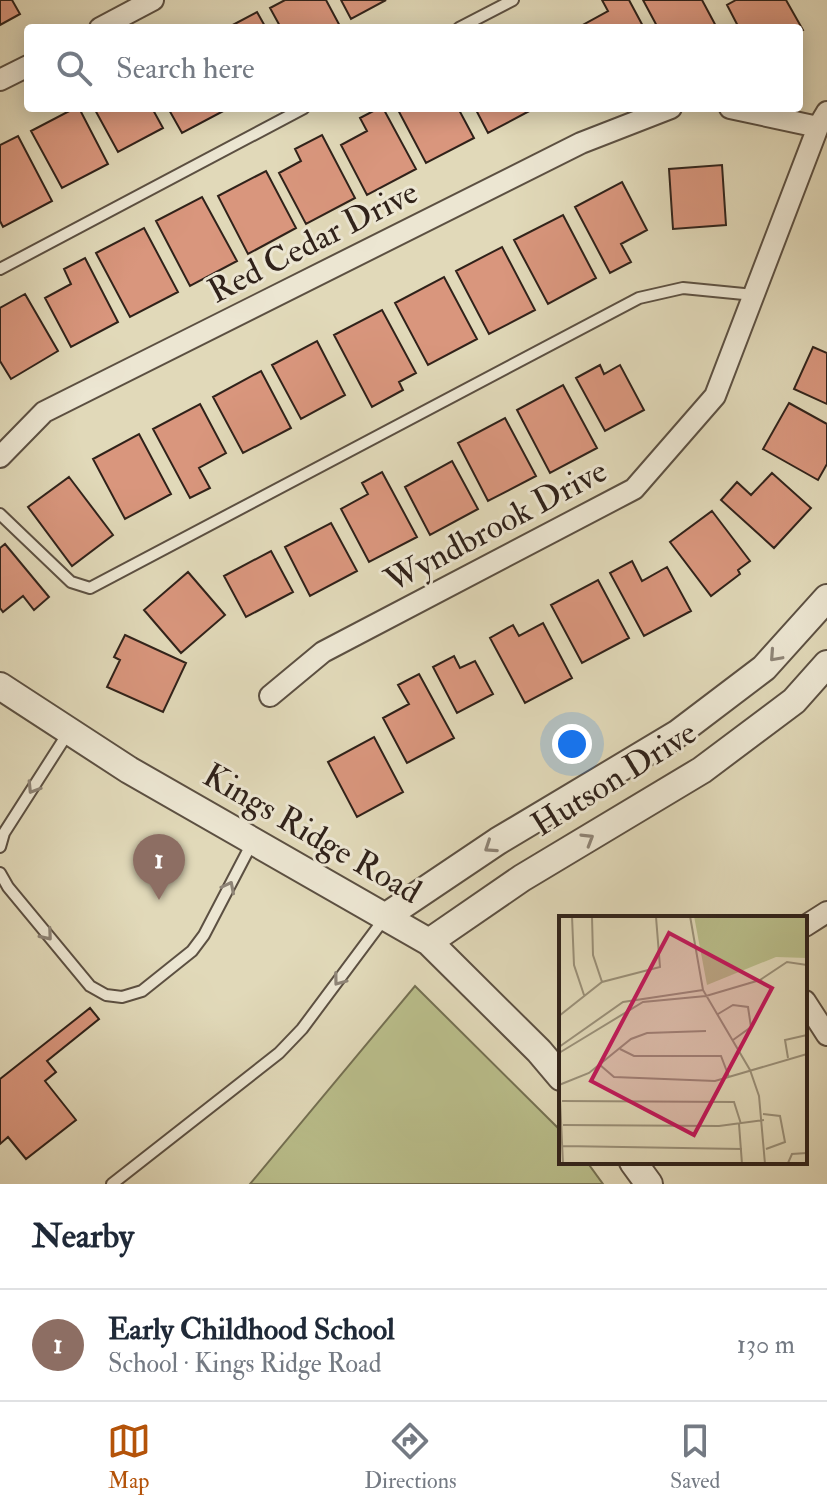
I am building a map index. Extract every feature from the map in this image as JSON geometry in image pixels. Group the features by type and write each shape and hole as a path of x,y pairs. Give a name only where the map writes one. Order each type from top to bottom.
{"street":[{"path":"108,24 153,0"},
{"path":"0,80 24,68"},
{"name":"Red Cedar Drive","path":"0,457 44,412 581,143 661,112"},
{"path":"761,112 823,120"},
{"name":"Wyndbrook Drive","path":"270,696 323,652 634,489 715,396 823,120"},
{"name":"Hutson Drive","path":"385,917 498,841 677,734 764,668 827,598"},
{"name":"Hutson Drive","path":"429,942 522,878 702,770 794,701 827,664"},
{"name":"Kings Ridge Road","path":"0,686 129,770 429,942 559,1075"},
{"path":"807,925 827,912"},
{"path":"807,1004 827,1035"},
{"path":"634,1164 649,1184"}],"lane":[{"path":"467,24 513,0"},
{"path":"0,269 296,112"},
{"path":"0,514 71,582 90,588 639,298 683,288 754,295"},
{"path":"0,847 4,833 69,732"},
{"path":"0,873 8,887 90,986 106,995 122,997 142,991 198,944 253,841"},
{"path":"112,1184 279,1053 302,1029 385,917"}],"green space":[{"path":"415,986 559,1129 559,1164 588,1164 603,1184 250,1184"}],"building":[{"path":"0,0 12,0 20,14 0,25"},
{"path":"285,0 326,0 339,24 279,24 270,8"},
{"path":"341,0 386,0 351,19"},
{"path":"602,0 629,0 642,24 585,24 608,11"},
{"path":"643,0 702,0 715,24 656,24"},
{"path":"736,0 786,0 800,24 737,24 727,5"},
{"path":"257,12 264,24 234,24"},
{"path":"67,112 81,112 108,164 62,188 31,131"},
{"path":"96,112 154,112 163,128 118,152"},
{"path":"170,112 221,112 182,133"},
{"path":"371,112 385,112 416,169 367,195 341,145 367,131 360,118"},
{"path":"399,112 460,112 474,138 426,163"},
{"path":"477,112 527,112 488,133"},
{"path":"322,135 355,198 306,224 279,173 301,161 295,149"},
{"path":"18,136 52,201 3,227 0,221 0,145"},
{"path":"722,165 726,225 673,229 669,169"},
{"path":"266,171 296,228 248,254 218,196"},
{"path":"622,182 647,230 621,244 631,262 610,273 575,207"},
{"path":"202,197 237,261 190,286 156,221"},
{"path":"563,215 596,278 548,304 514,240"},
{"path":"144,228 178,292 130,317 96,253"},
{"path":"502,247 535,310 489,334 456,271"},
{"path":"85,258 118,322 71,347 45,298 71,284 64,269"},
{"path":"444,277 477,339 428,365 395,303"},
{"path":"25,294 58,351 11,379 0,361 0,308"},
{"path":"382,310 416,373 399,382 403,390 372,407 334,335"},
{"path":"317,341 345,395 301,419 272,365"},
{"path":"813,347 827,353 827,404 794,389"},
{"path":"600,365 604,374 620,365 644,410 605,431 576,378"},
{"path":"261,371 291,428 243,453 213,397"},
{"path":"563,385 597,448 550,473 517,410"},
{"path":"789,403 827,424 827,464 818,480 763,449"},
{"path":"200,404 226,453 199,468 210,488 190,498 153,429"},
{"path":"505,418 536,476 488,501 458,443"},
{"path":"139,434 171,494 125,519 93,459"},
{"path":"452,461 478,509 430,535 405,487"},
{"path":"382,472 417,537 369,562 341,509 368,494 362,483"},
{"path":"772,473 811,508 774,548 721,500 737,482 751,495"},
{"path":"69,477 113,535 72,566 28,507"},
{"path":"712,511 750,561 738,570 740,574 711,596 670,542"},
{"path":"331,523 357,571 310,596 285,547"},
{"path":"5,544 49,597 34,610 23,596 3,612 0,608 0,548"},
{"path":"271,551 293,592 246,617 224,576"},
{"path":"632,561 642,581 667,567 691,611 644,636 610,573"},
{"path":"188,572 225,615 181,653 144,610"},
{"path":"598,580 629,638 582,663 551,605"},
{"path":"543,623 572,678 525,703 490,638 513,625 519,636"},
{"path":"125,635 186,663 163,712 107,687 120,660 114,657"},
{"path":"454,656 460,668 475,661 493,694 457,713 433,667"},
{"path":"419,674 454,738 407,763 383,718 409,704 398,685"},
{"path":"374,737 403,792 357,817 328,762"},
{"path":"90,1008 99,1019 47,1061 56,1072 45,1081 76,1120 26,1159 8,1137 0,1144 0,1079"}],"place":[{"name":"Early Childhood School","path":"159,900"}]}
